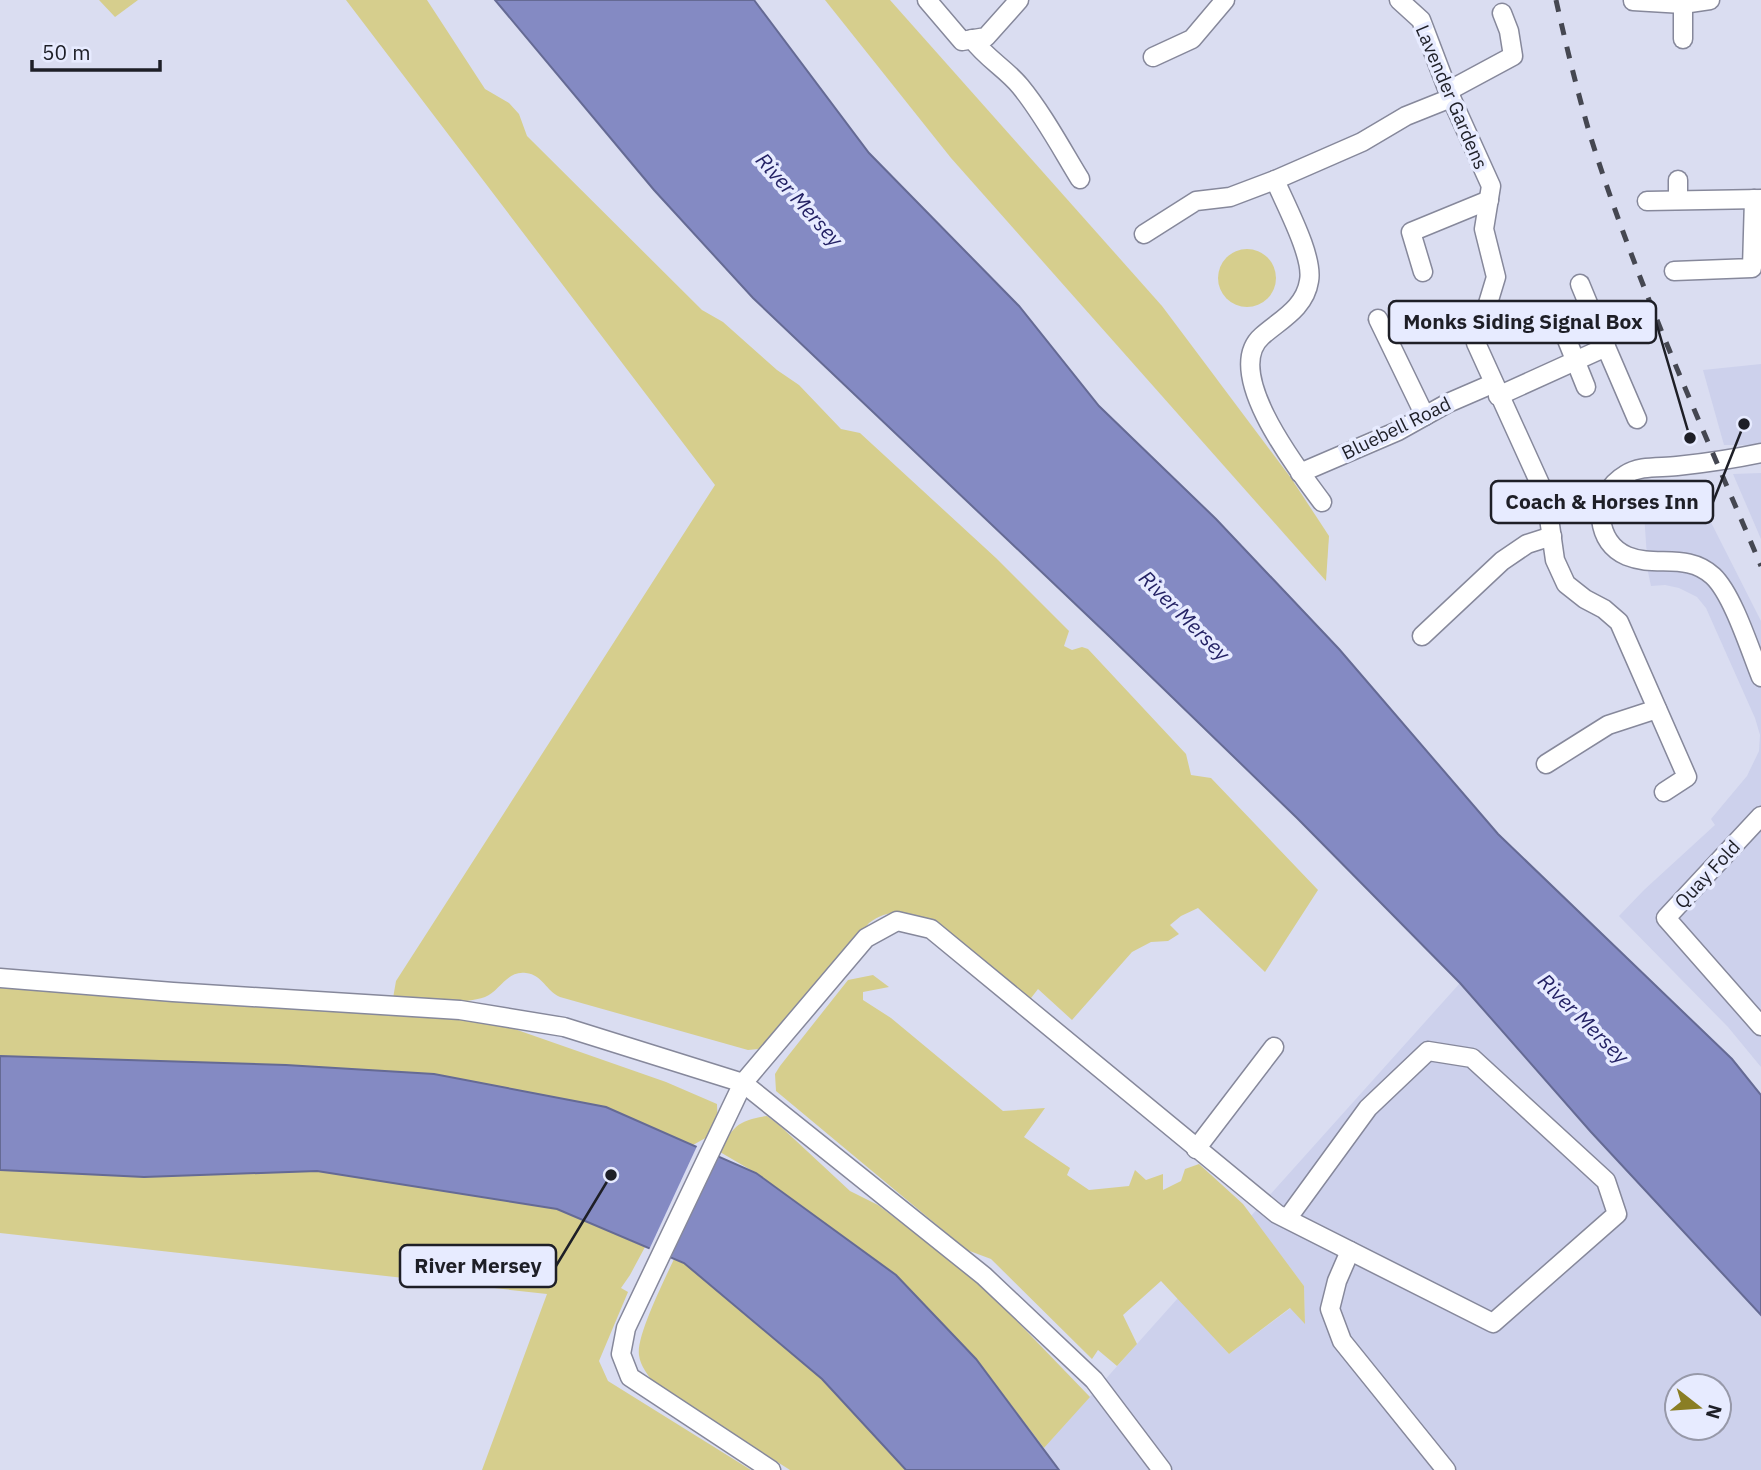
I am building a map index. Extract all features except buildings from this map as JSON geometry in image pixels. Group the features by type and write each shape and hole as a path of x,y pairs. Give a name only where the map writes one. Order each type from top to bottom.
{"street":[{"path":"926,0 962,41 986,37 1019,0"},
{"path":"1153,57 1192,38 1225,0"},
{"name":"Lavender Gardens","path":"1399,0 1421,20 1449,95 1491,186 1484,229 1496,277 1476,343 1495,390 1546,497 1556,560 1566,584 1619,622 1687,778 1664,792"},
{"path":"1633,1 1683,4 1710,0"},
{"path":"1683,4 1683,39"},
{"path":"1144,234 1196,201 1230,197 1362,142 1449,95 1513,56 1509,31 1502,13"},
{"path":"972,39 985,56 1018,84 1080,179"},
{"path":"1275,180 1310,262 1309,282 1300,304 1258,339 1250,361 1254,395 1268,423 1322,502"},
{"path":"1678,180 1678,200"},
{"path":"1647,201 1758,199 1752,268 1674,271"},
{"path":"1423,272 1410,232 1489,200"},
{"path":"1580,284 1637,419"},
{"path":"1378,319 1425,416"},
{"path":"1565,335 1586,387"},
{"name":"Bluebell Road","path":"1300,473 1398,431 1448,403 1495,390 1576,361 1606,347"},
{"path":"1761,453 1743,458 1648,467 1626,474 1612,486 1604,499 1600,514 1607,540 1628,556 1641,560 1686,562 1712,575 1727,596 1761,677"},
{"path":"1422,636 1502,561 1527,544 1552,536"},
{"path":"1546,764 1608,725 1657,709"},
{"name":"Quay Fold","path":"1761,816 1666,918 1761,1026"},
{"path":"771,1470 630,1377 621,1354 626,1328 743,1083 866,938 897,920 931,929 1277,1214 1493,1324 1617,1214 1606,1181 1472,1058 1428,1051 1368,1108 1287,1219"},
{"path":"0,978 460,1010 564,1027 743,1083 984,1276 1094,1380 1162,1470"},
{"path":"1196,1149 1274,1047"},
{"path":"1350,1251 1337,1281 1330,1308 1342,1341 1446,1470"}],"shaded area":[{"path":"99,0 138,0 115,17"},
{"path":"346,0 427,0 485,89 509,103 519,114 527,136 702,310 723,322 777,370 799,385 841,429 860,433 996,558 1069,631 1064,646 1072,650 1082,647 1088,649 1186,754 1191,775 1211,778 1318,890 1265,972 1198,908 1170,925 1179,934 1168,941 1151,942 1132,952 1072,1020 1038,989 1028,1002 919,916 899,913 881,916 869,923 770,1044 758,1049 748,1050 560,997 537,977 526,973 514,975 485,997 453,1002 392,1004 396,981 715,485"},
{"path":"825,0 890,0 1162,306 1291,478 1329,536 1326,581 951,158"},
{"path":"1241,249 1253,249 1268,257 1276,272 1276,284 1268,299 1253,307 1241,307 1226,299 1218,284 1218,272 1226,257"},
{"path":"1761,364 1761,445 1724,445 1703,370"},
{"path":"1761,473 1761,539 1733,474"},
{"path":"1691,483 1761,621 1761,1067 1728,1027 1619,916 1715,825 1711,819 1747,776 1759,751 1760,735 1755,718 1706,608 1697,597 1679,588 1651,586 1642,484"},
{"path":"873,975 889,987 863,992 863,1000 891,1018 1003,1111 1045,1108 1024,1137 1070,1168 1067,1175 1089,1190 1129,1186 1135,1170 1146,1180 1163,1174 1163,1190 1181,1181 1185,1169 1199,1164 1243,1204 1304,1286 1305,1324 1290,1308 1229,1354 1161,1281 1123,1315 1137,1344 1117,1366 1098,1350 1092,1359 991,1259 967,1250 776,1091 775,1074 780,1066 848,980"},
{"path":"0,978 460,1010 666,1082 717,1104 718,1131 693,1145 606,1107 286,1065 0,1056"},
{"path":"1460,983 1591,1132 1761,1315 1761,1470 1059,1470 1044,1448 1178,1298 1229,1354 1291,1308 1305,1323 1304,1286 1251,1216"},
{"path":"767,1116 850,1191 878,1205 981,1284 1090,1397 1044,1448 976,1359 756,1173 720,1152 737,1126"},
{"path":"0,1170 144,1177 317,1171 557,1209 645,1247 621,1288 628,1292 599,1361 608,1381 751,1470 482,1470 547,1294 0,1233"},
{"path":"674,1259 684,1263 822,1379 906,1470 790,1470 655,1385 641,1363 639,1346 652,1307"}],"water":[{"path":"495,0 754,0 869,153 1019,306 1099,406 1216,519 1339,649 1498,834 1732,1059 1761,1095 1761,1315 1591,1132 1460,983 1297,818 753,298 654,190"},
{"path":"0,1056 286,1065 434,1074 606,1107 756,1173 896,1275 976,1359 1059,1470 906,1470 822,1379 684,1263 557,1209 317,1171 144,1177 0,1170"}],"pier":[{"path":"698,1144 720,1153 669,1261 648,1252"}],"railway":[{"path":"1556,0 1590,135 1608,190 1670,352 1761,566"}],"place":[{"name":"Coach & Horses Inn","path":"1744,424"},
{"name":"Monks Siding Signal Box","path":"1690,438"},
{"name":"River Mersey","path":"611,1175"}]}
